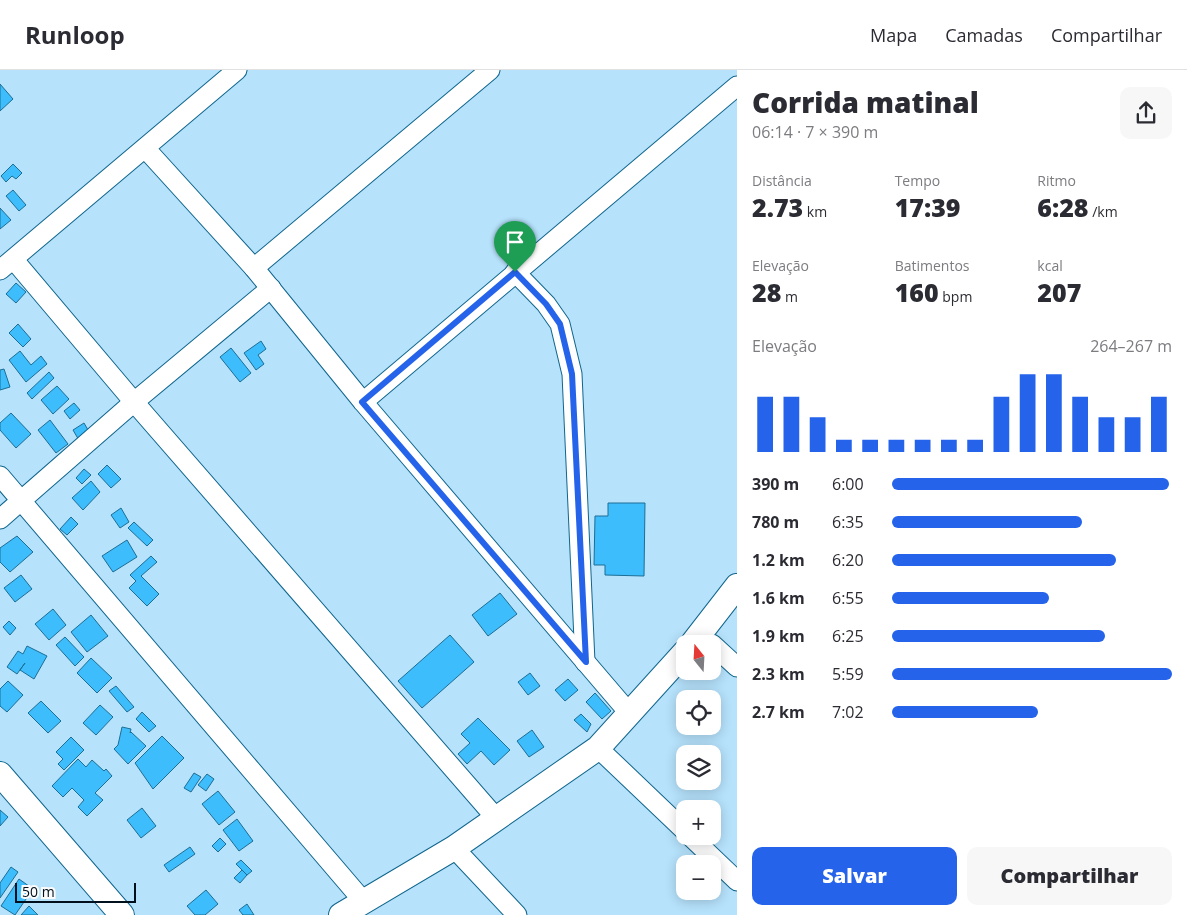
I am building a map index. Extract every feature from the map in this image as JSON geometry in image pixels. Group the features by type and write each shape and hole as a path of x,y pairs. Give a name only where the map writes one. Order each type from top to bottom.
{"street":[{"path":"237,70 7,265 134,402 496,818"},
{"path":"254,268 490,70"},
{"path":"362,402 737,86"},
{"path":"145,148 254,268 362,402 630,714"},
{"path":"515,272 546,304 560,324 572,374 586,662"},
{"path":"0,519 134,402 271,288"},
{"path":"0,476 364,902"},
{"path":"708,635 737,586"},
{"path":"721,654 737,667"},
{"path":"341,915 454,848 598,748 676,662"},
{"path":"598,748 676,822"},
{"path":"0,774 122,915"},
{"path":"699,845 737,881"},
{"path":"454,848 517,915"}],"building":[{"path":"0,84 13,99 0,111"},
{"path":"13,164 22,173 16,179 12,176 6,182 1,176"},
{"path":"13,190 26,205 19,211 6,196"},
{"path":"0,208 11,220 0,229"},
{"path":"16,283 26,292 16,303 6,294"},
{"path":"18,324 31,339 23,347 9,333"},
{"path":"261,341 266,349 258,355 264,364 256,370 244,353"},
{"path":"231,348 251,373 240,382 220,357"},
{"path":"20,351 31,365 41,356 47,364 26,382 9,360"},
{"path":"4,369 10,387 0,390 0,370"},
{"path":"49,372 54,378 32,399 27,393"},
{"path":"57,386 69,399 53,414 41,400"},
{"path":"74,403 80,410 70,419 64,411"},
{"path":"11,413 31,434 16,448 0,430 0,423"},
{"path":"50,420 68,444 56,453 38,430"},
{"path":"84,423 91,435 80,442 73,430"},
{"path":"107,465 121,479 111,488 98,474"},
{"path":"84,469 91,475 82,484 76,478"},
{"path":"91,481 100,492 83,510 72,498"},
{"path":"608,503 645,503 644,576 605,575 605,565 594,565 595,516 608,516"},
{"path":"121,508 129,522 120,528 111,515"},
{"path":"71,517 78,524 67,535 60,529"},
{"path":"134,522 153,540 147,546 128,528"},
{"path":"17,536 33,552 10,572 0,562 0,548"},
{"path":"127,540 137,557 113,572 102,556"},
{"path":"151,556 157,562 141,576 159,594 147,606 129,588 136,581 130,575"},
{"path":"21,575 32,589 15,602 4,588"},
{"path":"500,593 517,614 488,636 472,615"},
{"path":"53,609 66,625 49,640 35,624"},
{"path":"91,615 108,636 87,652 71,632"},
{"path":"9,621 16,628 10,635 3,627"},
{"path":"450,635 474,662 422,708 398,681"},
{"path":"65,637 84,657 75,666 56,645"},
{"path":"27,646 47,656 34,679 20,670 25,663 17,674 7,667 18,651 23,654"},
{"path":"91,658 112,678 97,693 77,673"},
{"path":"530,673 540,686 528,695 518,682"},
{"path":"568,679 578,690 565,701 555,690"},
{"path":"8,681 23,695 7,712 0,706 0,689"},
{"path":"116,686 134,707 127,712 109,691"},
{"path":"595,693 611,711 602,719 586,702"},
{"path":"41,701 61,721 48,733 28,713"},
{"path":"100,705 113,717 96,735 83,723"},
{"path":"142,712 156,726 149,732 136,719"},
{"path":"581,714 591,724 587,732 574,720"},
{"path":"478,718 510,750 494,765 481,751 467,764 458,754 470,743 461,734"},
{"path":"122,727 131,729 130,733 146,746 128,764 114,749 118,745"},
{"path":"532,730 544,747 529,757 517,741"},
{"path":"162,736 184,758 153,789 135,763"},
{"path":"71,737 84,750 64,770 58,764 63,759 56,752"},
{"path":"78,759 86,767 92,760 104,771 106,769 112,776 95,793 103,800 87,816 78,807 84,800 72,788 63,797 52,786"},
{"path":"194,773 201,777 191,792 184,788"},
{"path":"207,774 214,779 206,791 198,785"},
{"path":"218,791 235,812 219,825 202,804"},
{"path":"142,808 156,826 141,838 127,820"},
{"path":"0,810 8,817 0,826"},
{"path":"237,819 253,841 239,851 223,830"},
{"path":"220,838 226,844 218,852 212,846"},
{"path":"190,847 195,854 169,872 164,865"},
{"path":"241,860 252,871 247,875 236,864"},
{"path":"11,867 18,872 0,898 0,883"},
{"path":"242,870 247,875 240,883 234,878"},
{"path":"19,879 33,889 15,915 1,906"},
{"path":"206,890 218,904 205,915 195,915 187,906"},
{"path":"247,904 254,915 243,915 239,910"},
{"path":"29,906 38,915 21,915"}],"route":[{"path":"515,272 546,304 560,324 572,374 586,662 362,402 515,272"}]}
